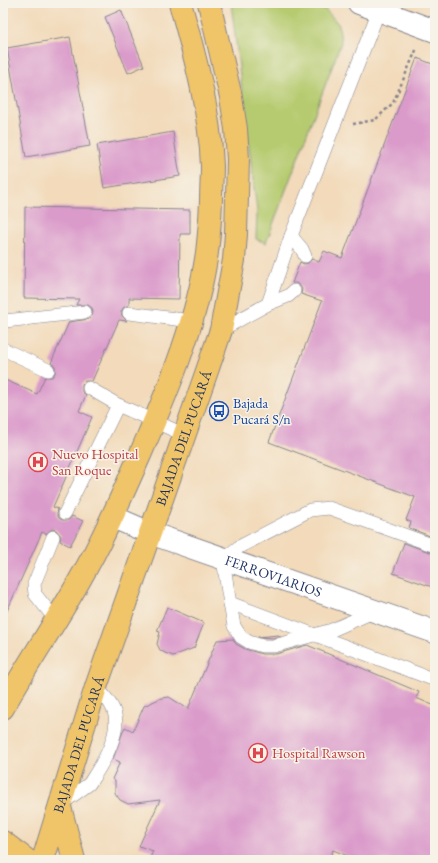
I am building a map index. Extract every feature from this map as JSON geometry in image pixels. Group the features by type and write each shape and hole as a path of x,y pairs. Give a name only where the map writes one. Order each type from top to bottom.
{"main road":[{"path":"3,708 22,673 82,577 113,517 154,422 176,366 191,321 205,265 209,228 212,167 204,97 194,52 180,3"},
{"name":"BAJADA DEL PUCARÁ","path":"43,860 96,687 221,330 234,260 238,159 236,129 231,97 209,3"},
{"path":"60,806 74,860"},
{"path":"3,842 27,860"}],"street":[{"path":"369,7 430,29"},
{"name":"FERROVIARIOS","path":"113,517 150,533 435,632"}],"lane":[{"path":"268,304 291,236 333,128 369,7"},
{"path":"291,236 302,249 305,256"},
{"path":"221,330 268,304 288,296 294,291"},
{"path":"3,322 85,312"},
{"path":"129,313 191,321"},
{"path":"3,349 48,370"},
{"path":"89,388 118,405 185,435"},
{"path":"65,513 118,405"},
{"path":"375,611 332,630 274,646 262,646 249,642 240,637 234,626 223,559 238,547 310,510 329,508 435,546"},
{"path":"53,537 34,584 35,594 55,619"},
{"path":"230,603 435,680"},
{"path":"60,806 89,784 102,764 111,742 116,725 115,714 113,707 96,687"}],"path":[{"path":"333,128 375,120 393,103 430,29"}],"green space":[{"path":"231,3 308,3 326,10 339,25 341,43 266,243 256,239 257,211"}],"building":[{"path":"121,10 144,66 128,73 105,17"},
{"path":"70,37 90,146 26,157 7,48"},
{"path":"417,58 435,65 435,538 409,528 411,522 406,520 415,497 269,442 322,301 301,294 302,289 300,286 296,283 292,283 300,262 304,264 308,263 312,259 319,262 324,251 342,258"},
{"path":"173,132 180,176 104,188 97,145"},
{"path":"25,207 190,210 190,234 180,234 179,299 129,298 129,305 123,308 121,312 122,316 127,321 119,320 92,381 85,381 82,384 82,392 86,395 79,411 92,417 53,507 58,509 57,514 62,520 69,520 72,516 83,521 70,546 60,541 61,536 56,530 52,529 46,534 42,532 3,620 3,379 37,394 45,377 52,377 55,373 55,366 51,363 69,322 89,319 93,312 92,308 88,305 76,305 79,299 24,298"},
{"path":"404,543 435,554 435,588 393,573"},
{"path":"167,607 204,623 194,648 173,656 160,650 157,644 160,632 157,631"},
{"path":"281,636 273,638 258,637"},
{"name":"Hospital Rawson","path":"233,639 236,644 245,649 262,654 276,654 307,645 419,692 416,698 435,706 435,852 432,860 358,860 333,850 329,860 149,860 153,851 139,846 160,800 128,804 120,800 115,793 115,781 112,779 120,762 113,759 122,734 125,727 133,731 144,706 161,698 169,697 188,709 217,640"}],"place":[{"name":"Bajada Pucará S/n","path":"219,411"},
{"name":"Nuevo Hospital San Roque","path":"38,462"},
{"name":"Hospital Rawson","path":"258,753"}]}
